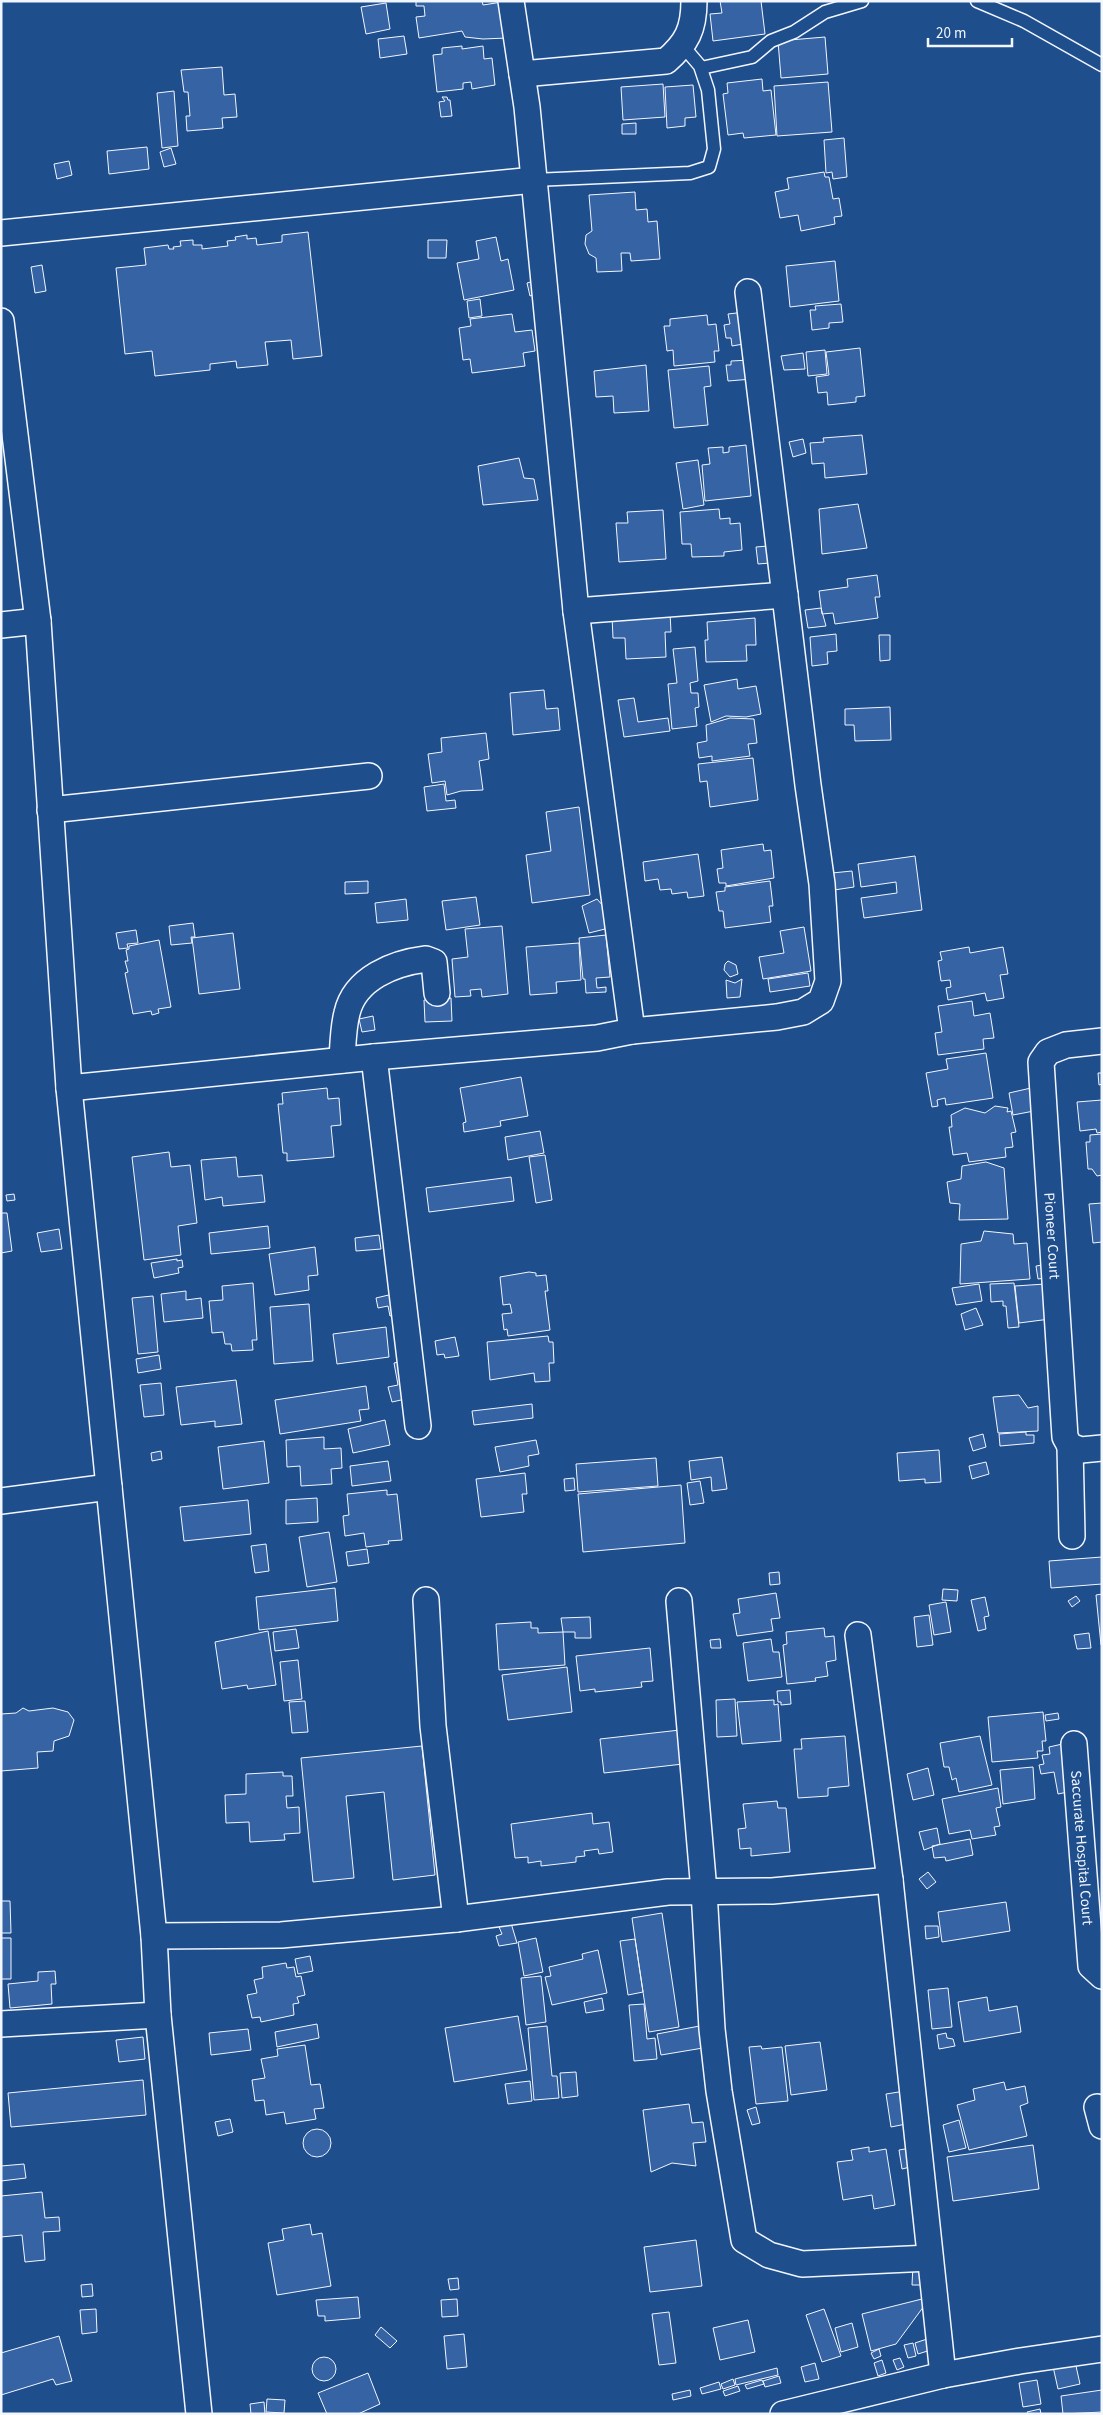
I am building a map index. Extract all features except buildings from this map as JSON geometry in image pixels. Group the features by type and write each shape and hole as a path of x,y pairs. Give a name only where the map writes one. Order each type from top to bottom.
{"street":[{"path":"511,1 527,107 576,611 632,1031"},
{"path":"522,74 666,61 684,46 694,19 694,1"},
{"path":"1,233 534,180"},
{"path":"68,1088 342,1060 597,1038 632,1031 777,1017 802,1012 821,1001 828,981 822,884 748,292"},
{"path":"1,320 38,621 68,1088 154,1936 158,2015 199,2414"},
{"path":"576,611 785,595"},
{"path":"1,625 38,621"},
{"path":"50,810 369,776"},
{"path":"342,1060 346,1013 353,995 367,980 384,971 426,959 434,962 437,993"},
{"name":"Pioneer Court","path":"1072,1536 1070,1446 1065,1437 1041,1062 1048,1052 1066,1045 1102,1041"},
{"path":"374,1057 418,1426"},
{"path":"1070,1446 1081,1450 1102,1448"},
{"path":"1,1501 109,1487"},
{"path":"426,1600 433,1726 456,1919"},
{"path":"678,1601 704,1891 713,2038 719,2091 744,2240 770,2255 802,2264 930,2258"},
{"path":"858,1635 890,1880 943,2375"},
{"name":"Saccurate Hospital Court","path":"1074,1744 1091,1966 1102,1976"},
{"path":"154,1936 281,1935 456,1919 668,1892 772,1891 890,1880"},
{"path":"1,2024 158,2015"},
{"path":"783,2414 943,2375 1102,2349"}],"lane":[{"path":"701,68 752,57 771,41 794,32 826,12 862,1"},
{"path":"977,1 1024,21 1102,65"},
{"path":"534,180 690,173 709,167 714,149 708,90 701,68 684,46"}]}
